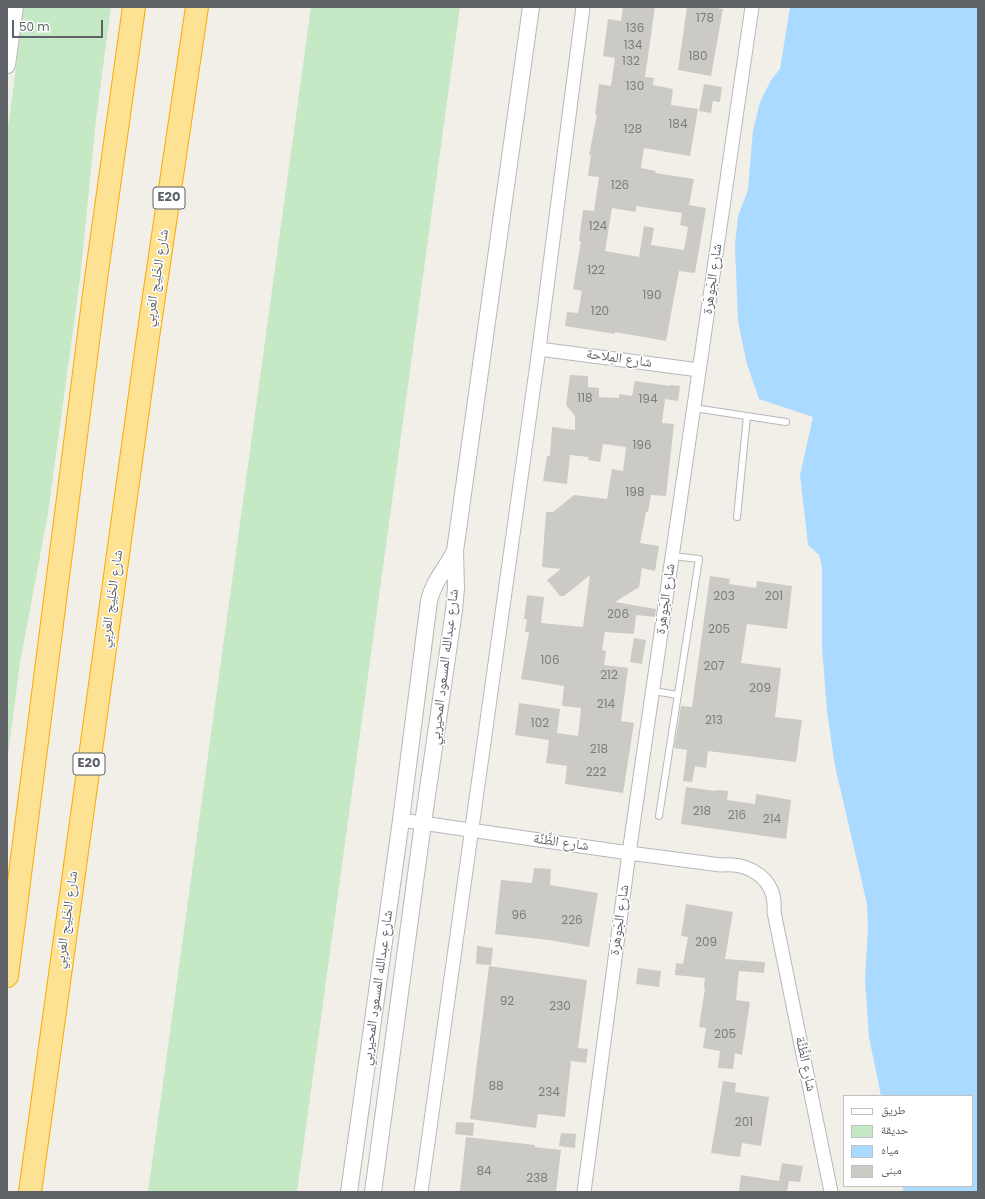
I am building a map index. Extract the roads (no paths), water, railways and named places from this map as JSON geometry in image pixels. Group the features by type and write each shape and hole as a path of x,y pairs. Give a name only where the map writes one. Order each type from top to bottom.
{"highway":[{"path":"7,976 96,279 134,7"},
{"name":"شارع الخَلِيج العَربِي","path":"30,1192 148,337 197,7"},
{"path":"190,60 204,7"}],"street":[{"path":"7,64 15,7"},
{"path":"455,551 531,7"},
{"path":"421,1192 539,349 583,7"},
{"name":"شارع الجَوهَرة","path":"584,1192 629,853 752,7"},
{"name":"شارع المِلاحة","path":"539,349 699,370"},
{"name":"شارع عبدالله المسعود المحيربي","path":"349,1192 402,820 428,609 432,588 455,551"},
{"name":"شارع عبدالله المسعود المحيربي","path":"373,1192 423,823 453,620 456,588 455,551"},
{"path":"428,609 436,598 444,598 448,600 453,620"},
{"name":"شارع الظَّنَّة","path":"402,820 721,865 743,874 756,882 774,912 831,1192"}],"lane":[{"path":"694,408 786,422"},
{"path":"737,517 747,416"},
{"path":"659,816 699,559 672,556"},
{"path":"653,691 678,695"}],"water":[{"path":"790,7 978,7 978,1192 904,1192 902,1187 973,1187 973,1095 881,1095 869,1037 865,980 868,928 867,904 835,766 827,711 822,647 822,566 819,555 808,545 800,475 813,417 759,399 747,364 738,322 735,245 738,216 748,190 753,130 760,102 771,80 780,69"}]}
